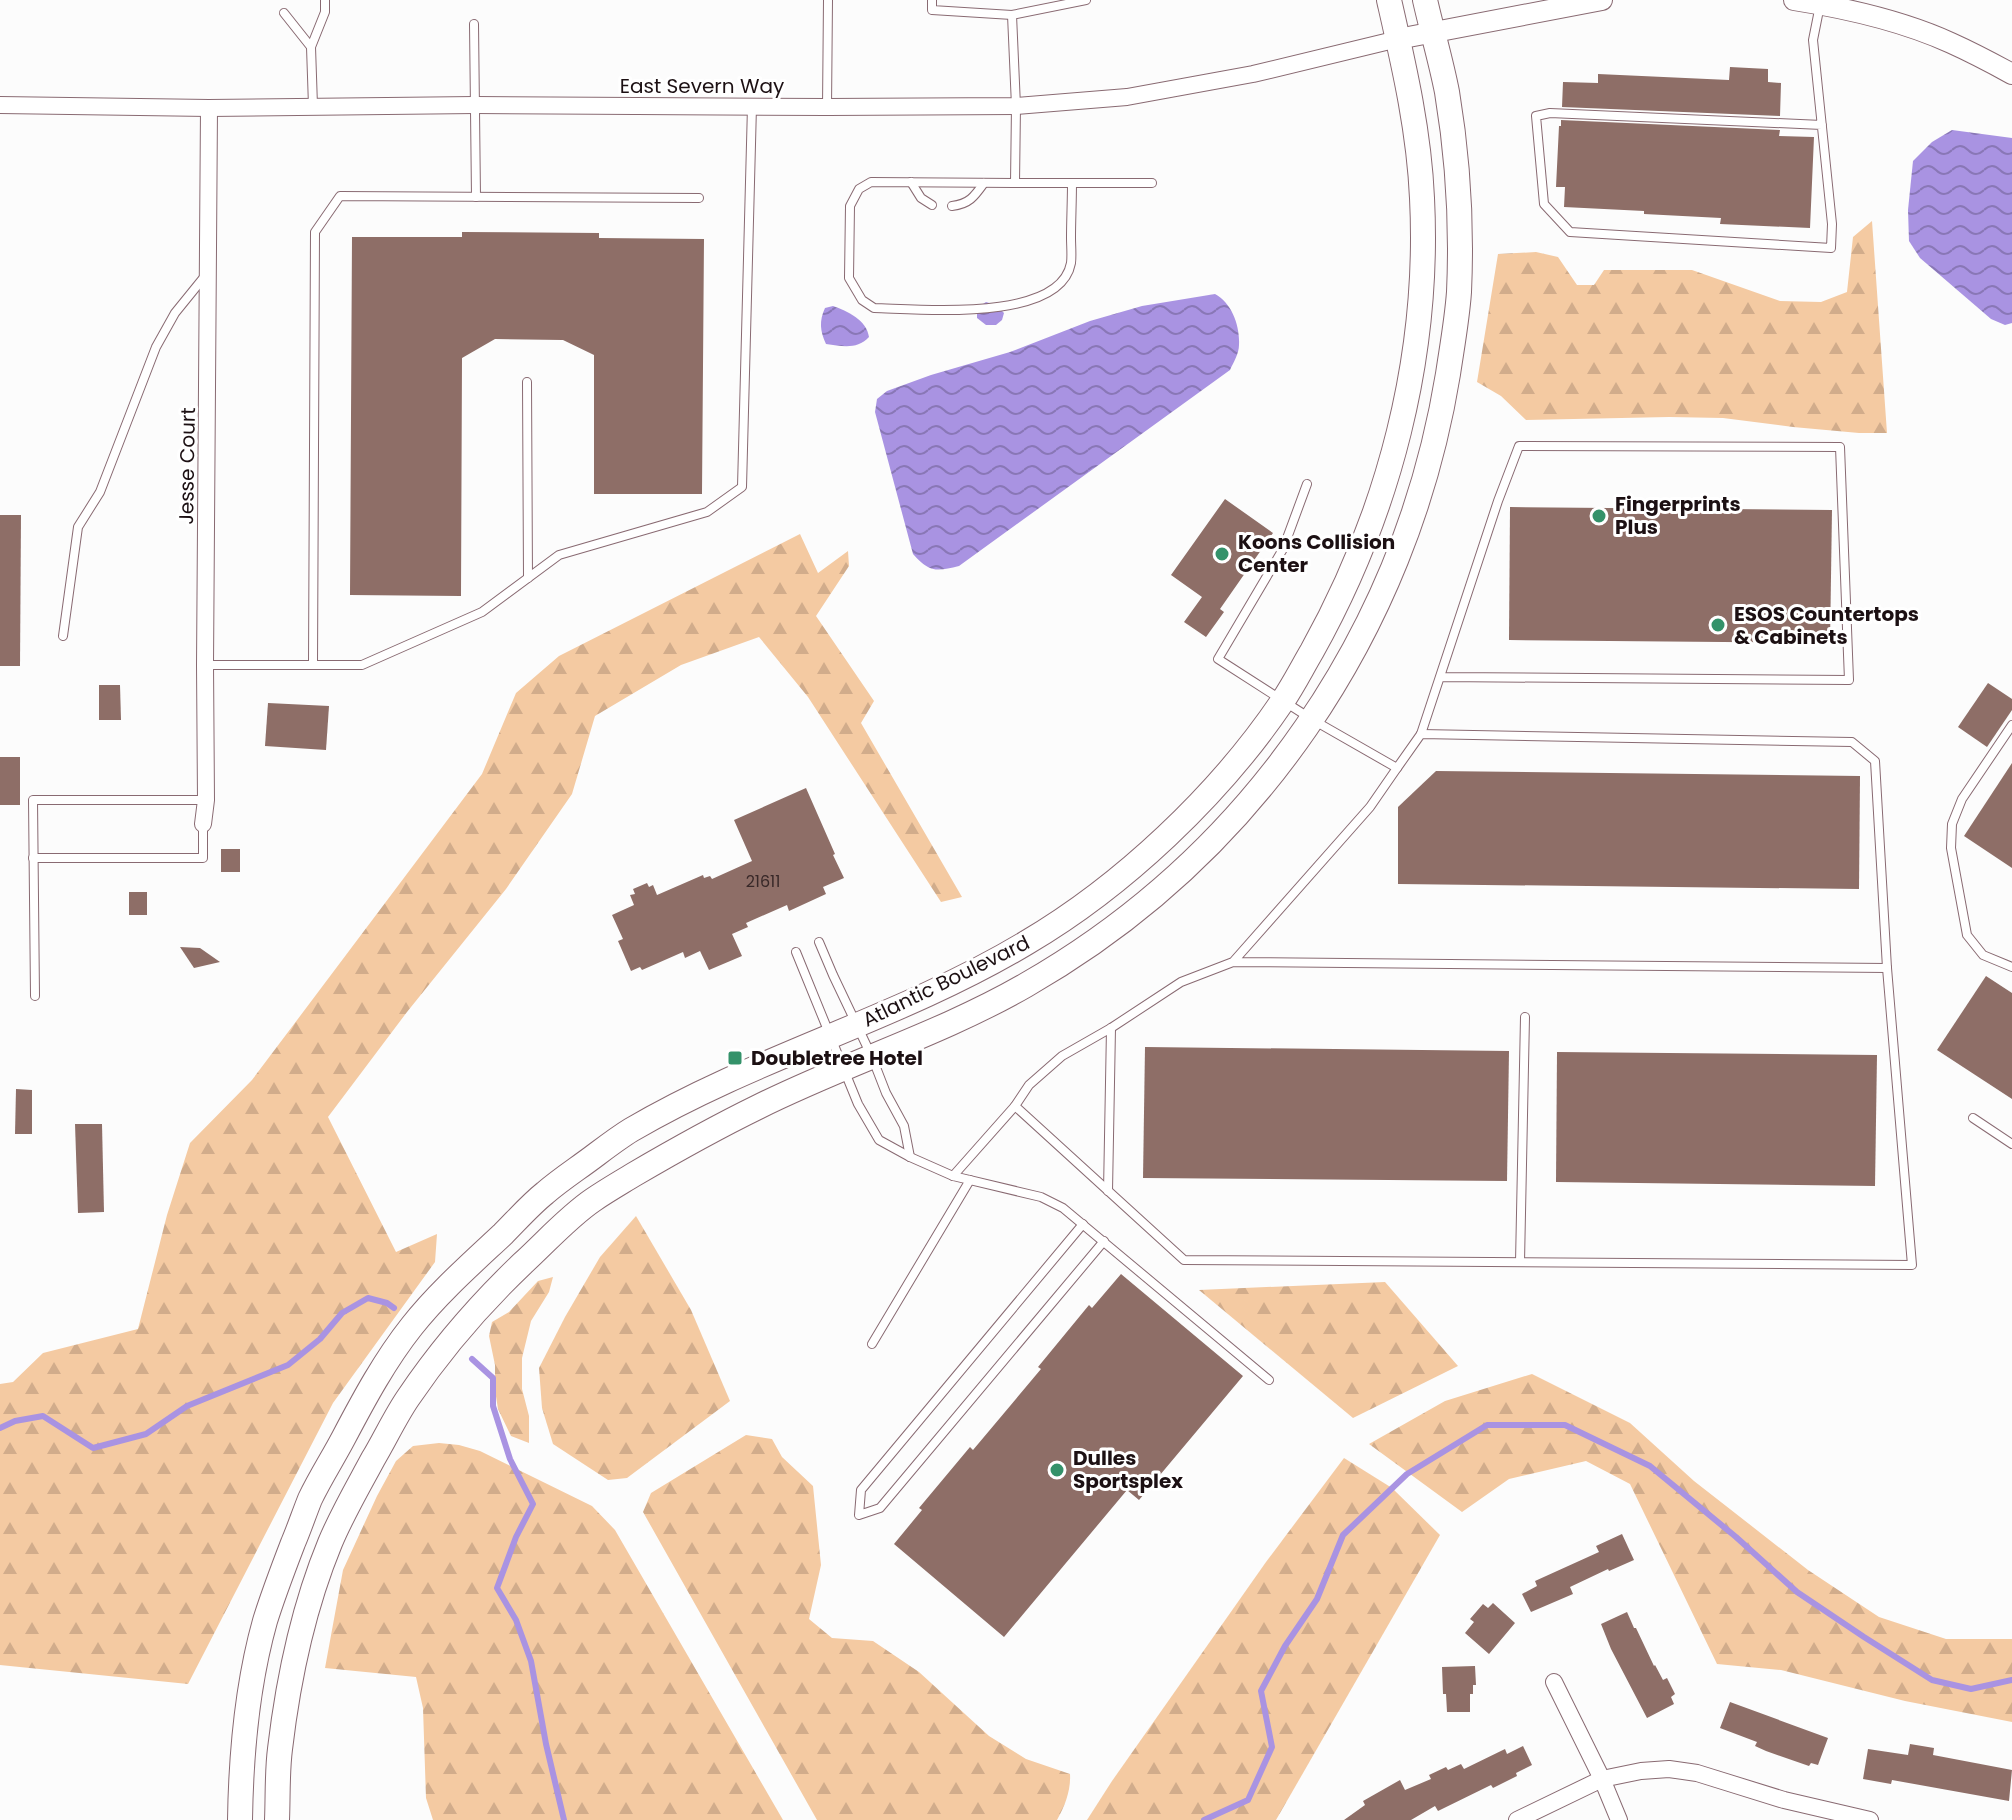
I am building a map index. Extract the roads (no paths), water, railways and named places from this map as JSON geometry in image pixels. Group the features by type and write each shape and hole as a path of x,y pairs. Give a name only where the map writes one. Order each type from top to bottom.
{"main road":[{"name":"Atlantic Boulevard","path":"240,1820 245,1736 253,1675 264,1624 277,1586 316,1488 368,1391 411,1327 546,1191 628,1132 719,1085 982,968 1029,942 1094,899 1164,839 1203,799 1284,700 1329,620 1368,532 1406,402 1419,314 1422,199 1411,98 1389,0"},
{"name":"Atlantic Boulevard","path":"277,1820 279,1753 288,1698 298,1647 329,1545 347,1506 407,1399 503,1282 589,1202 670,1154 760,1106 975,1012 1072,957 1132,913 1204,851 1261,787 1313,720 1366,627 1399,557 1433,449 1443,401 1458,295 1459,204 1446,90 1425,0"}],"street":[{"path":"1398,39 1602,0"},
{"path":"1794,0 1855,6 1948,41 2012,74"},
{"name":"East Severn Way","path":"0,105 209,108 1016,106 1127,97 1253,74 1398,39"},
{"name":"Jesse Court","path":"203,824 206,800 209,108"},
{"path":"1554,1682 1619,1820"},
{"path":"1517,1820 1602,1779 1669,1769 1697,1773 1784,1800 1870,1820"}],"lane":[{"path":"313,106 311,47 325,12 325,0"},
{"path":"827,107 828,0"},
{"path":"932,0 932,10 1012,15 1086,0"},
{"path":"1820,2 1813,40 1822,125 1832,224 1831,248 1570,232 1544,204 1536,116 1550,113 1822,125"},
{"path":"284,13 311,47"},
{"path":"1012,15 1015,183"},
{"path":"474,24 476,197"},
{"path":"205,665 362,665 482,612 559,555 707,512 742,487 752,106"},
{"path":"1072,183 1071,264 1064,280 1049,293 1019,304 963,310 874,308 862,300 849,278 850,206 859,189 871,182 1152,183"},
{"path":"911,182 921,198 932,205"},
{"path":"952,206 964,205 984,183"},
{"path":"313,665 315,232 340,196 699,198"},
{"path":"63,636 78,527 100,492 156,347 175,313 208,272"},
{"path":"527,382 528,578"},
{"path":"1233,962 1370,807 1421,734 1519,446 1840,447 1849,680 1441,677"},
{"path":"1307,484 1283,549 1218,659 1313,720 1397,768"},
{"path":"2012,725 1962,799 1952,824 1951,848 1967,935 1983,955 2012,967"},
{"path":"1015,1106 1184,1260 1912,1265 1887,968 1875,761 1852,742 1421,734"},
{"path":"35,996 33,800 206,800"},
{"path":"33,858 203,858 203,824"},
{"path":"819,942 886,1093 904,1126 910,1157"},
{"path":"796,952 858,1104 879,1140 953,1176 1041,1197 1063,1208 1269,1380"},
{"path":"953,1176 1015,1106 1029,1085 1062,1056 1181,982 1233,962 1887,968"},
{"path":"1520,1262 1525,1017"},
{"path":"1108,1191 1111,1028"},
{"path":"1973,1118 2012,1144"},
{"path":"872,1344 970,1180"},
{"path":"1083,1224 861,1490 859,1515 880,1508 1104,1241"}],"water":[{"path":"1952,130 2012,138 2012,323 2005,325 1991,319 1920,258 1909,241 1908,210 1913,161 1932,142"},
{"path":"1215,294 1230,309 1238,330 1239,348 1230,370 959,566 933,569 913,554 875,412 877,399 887,391 1010,352 1090,321 1142,306"},
{"path":"986,302 996,305 1004,313 996,325 986,325 977,318 977,308"},
{"path":"833,306 860,321 869,337 854,345 826,344 821,330 822,317 825,308"}],"waterway":[{"path":"0,1428 15,1421 43,1416 93,1448 146,1434 187,1406 288,1365 320,1339 342,1313 368,1298 394,1308"},
{"path":"472,1359 493,1378 493,1406 510,1459 533,1504 516,1537 497,1588 516,1620 531,1661 564,1820"},
{"path":"1204,1820 1248,1800 1272,1747 1261,1691 1285,1646 1317,1599 1343,1535 1407,1474 1487,1425 1565,1425 1650,1466 1797,1592 1932,1680 1971,1689 2012,1680"}],"place":[{"name":"Fingerprints Plus","path":"1599,516"},
{"name":"Koons Collision Center","path":"1222,554"},
{"name":"ESOS Countertops & Cabinets","path":"1718,625"},
{"name":"Doubletree Hotel","path":"735,1058"},
{"name":"Dulles Sportsplex","path":"1057,1470"}]}
